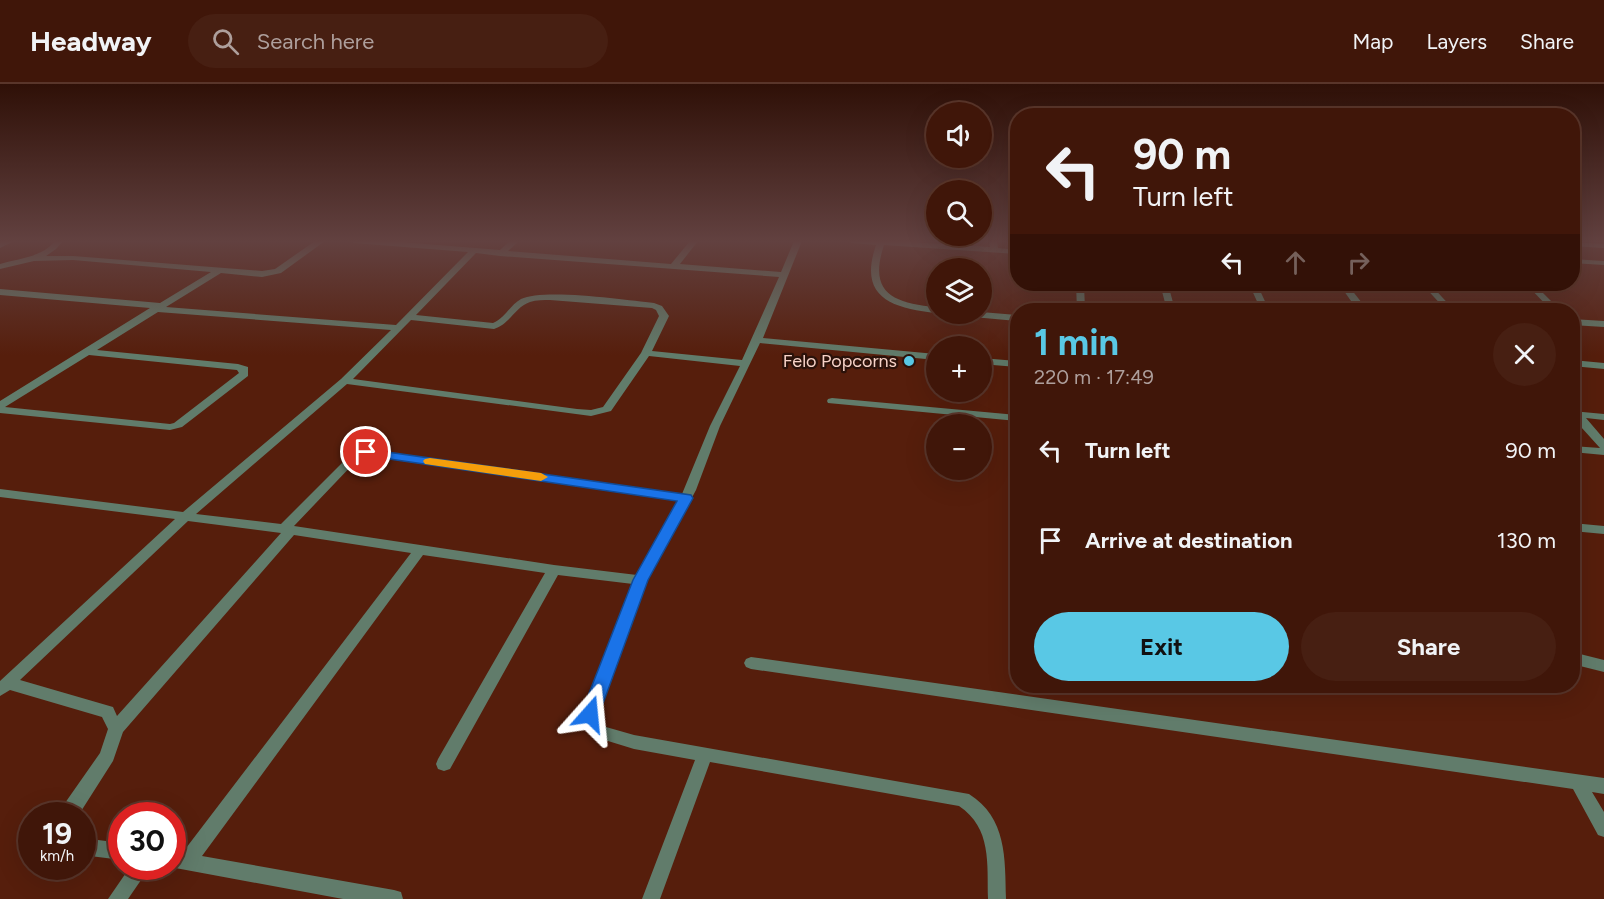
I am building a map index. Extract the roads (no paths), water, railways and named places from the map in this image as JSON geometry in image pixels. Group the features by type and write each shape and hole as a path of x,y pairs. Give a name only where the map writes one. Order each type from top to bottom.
{"street":[{"path":"0,408 205,279"},
{"path":"4,686 185,517 345,381 446,279"},
{"path":"782,279 757,340 715,426 686,498 641,580 590,714 601,732 634,742 963,799 974,804 986,817 993,832 997,899"},
{"path":"875,279 885,294 903,304 926,308"},
{"path":"1432,291 1444,303"},
{"path":"1537,291 1549,303"},
{"path":"0,292 398,328"},
{"path":"345,381 591,413 607,409 646,353 664,316 659,308 654,306 541,298 521,303 500,324 494,326 409,317"},
{"path":"992,316 1010,317"},
{"path":"1580,322 1604,324"},
{"path":"757,340 926,356"},
{"path":"0,408 170,427 178,424 244,374 244,369 238,367 88,352"},
{"path":"646,353 744,363"},
{"path":"992,362 1010,363"},
{"path":"1580,364 1604,366"},
{"path":"832,401 1010,417"},
{"path":"1580,415 1604,417"},
{"path":"1580,420 1604,446"},
{"path":"1580,450 1604,452"},
{"path":"76,802 107,756 116,729 352,459 366,452 686,498"},
{"path":"0,493 288,530 554,570 641,580"},
{"path":"1580,528 1604,530"},
{"path":"186,852 420,549"},
{"path":"444,764 554,570"},
{"path":"1580,660 1604,666"},
{"path":"751,663 1604,786"},
{"path":"4,686 107,712 116,729"},
{"path":"651,899 705,754"},
{"path":"1578,782 1604,830"},
{"path":"186,861 394,899"},
{"path":"117,899 131,880"}],"place":[{"name":"Felo Popcorns","path":"909,361"}]}
